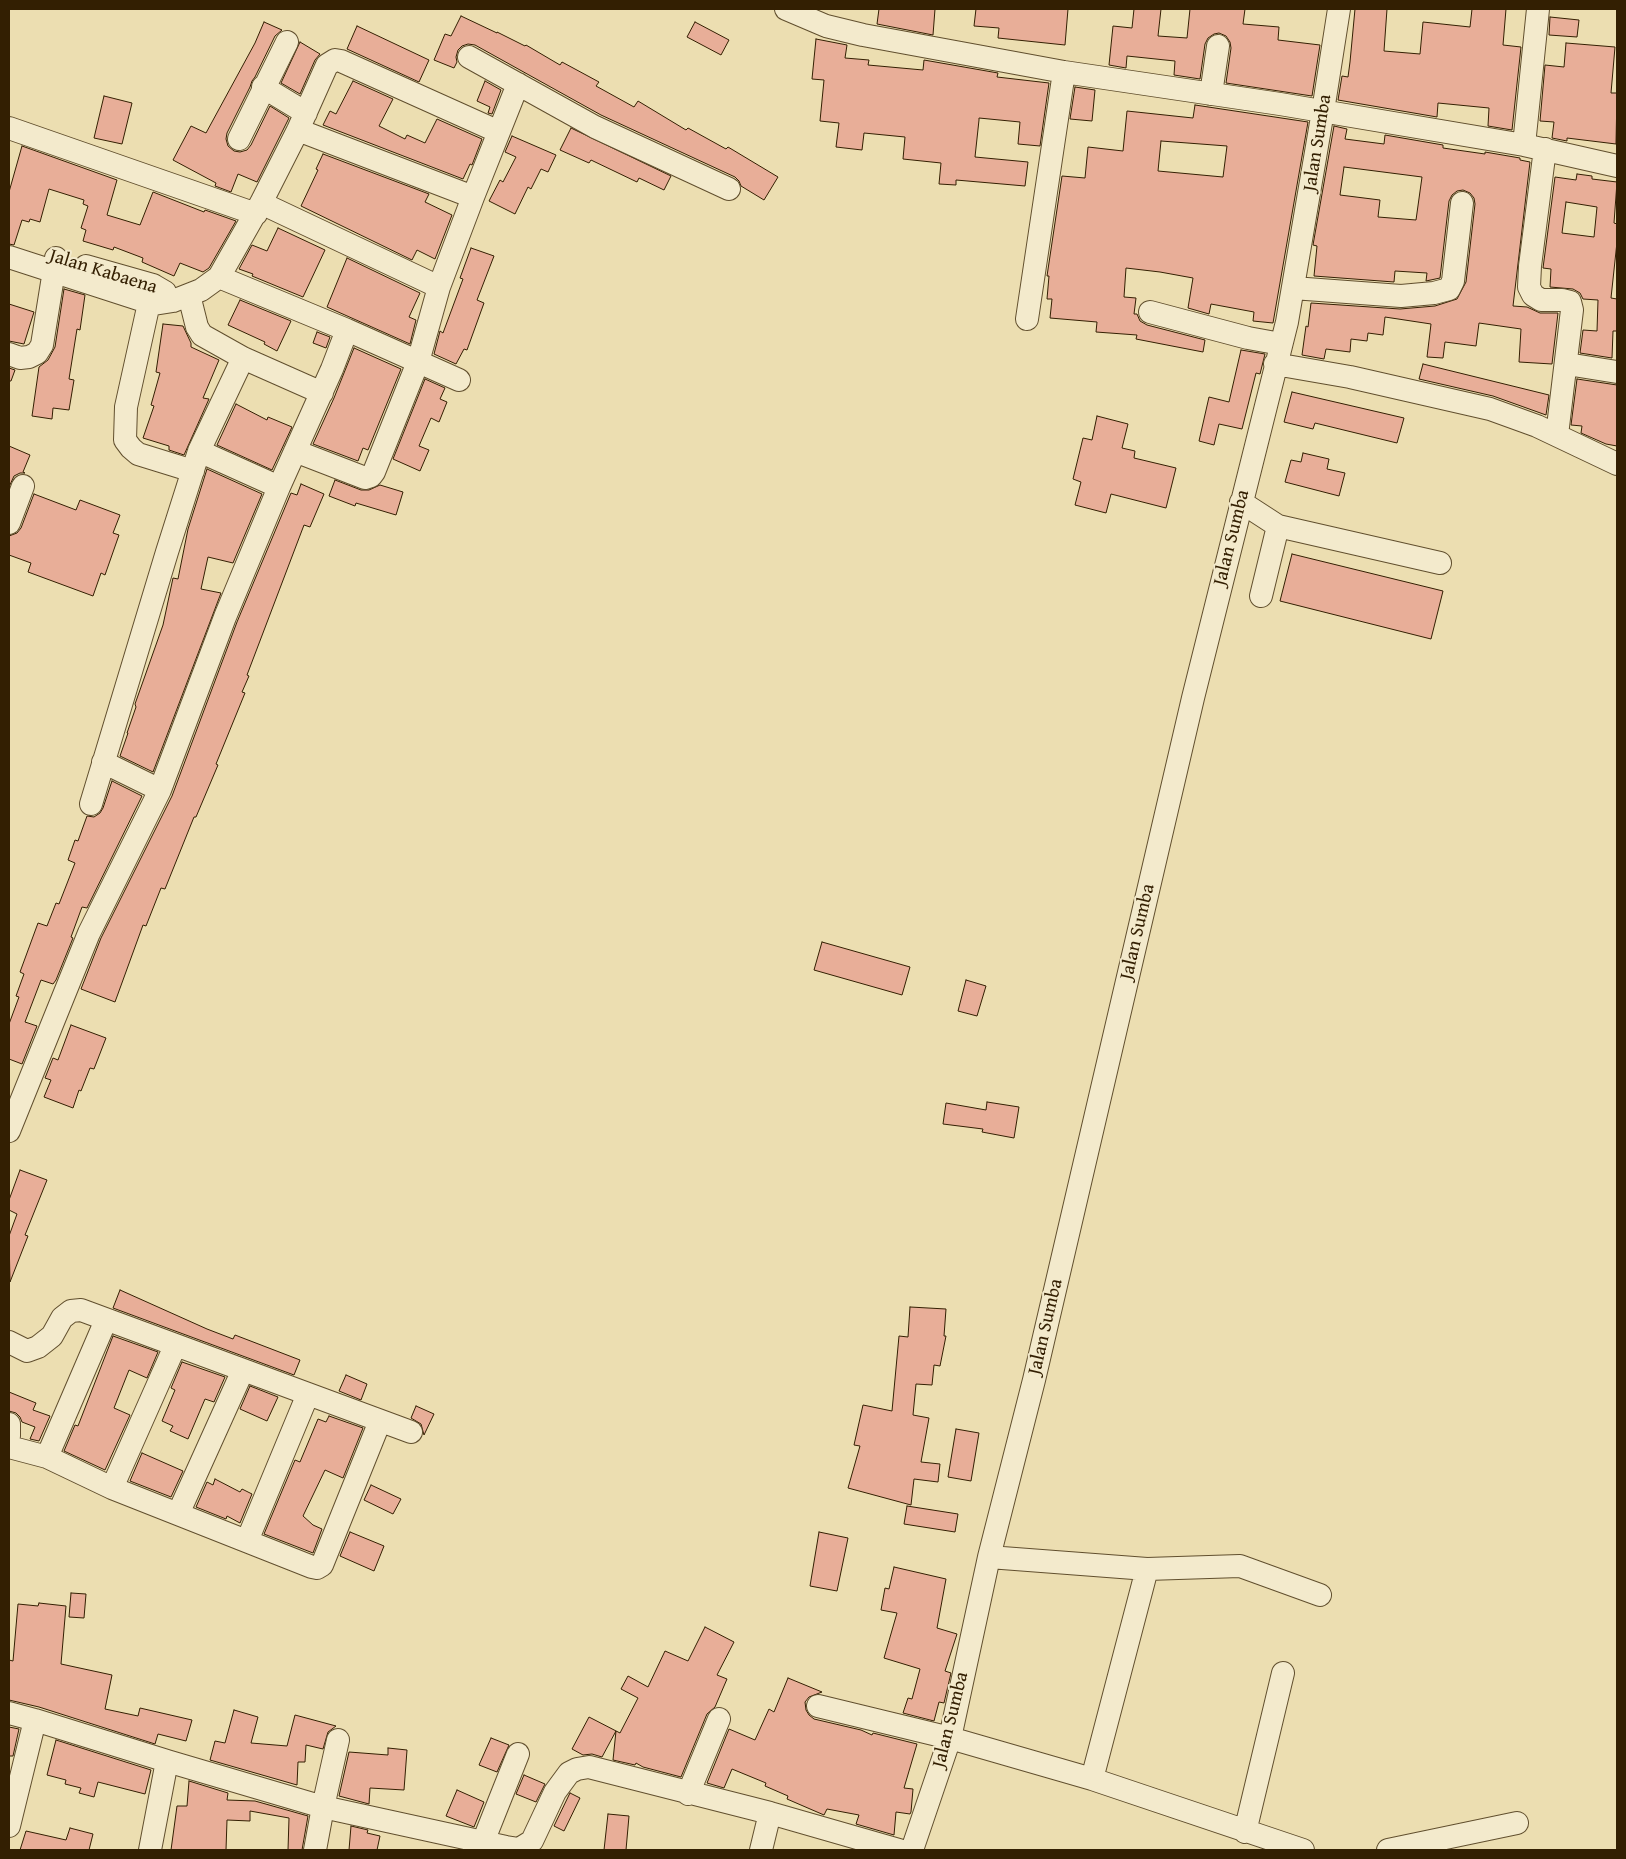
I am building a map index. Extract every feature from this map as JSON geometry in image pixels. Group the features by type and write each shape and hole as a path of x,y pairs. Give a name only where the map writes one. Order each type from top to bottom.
{"street":[{"path":"786,9 827,16 864,35 1064,72 1323,111 1535,147 1617,166"},
{"name":"Jalan Sumba","path":"912,1850 950,1738 989,1557 1034,1380 1193,698 1294,288 1339,9"},
{"path":"1538,9 1529,287 1533,296 1541,300 1570,302 1572,310 1557,435"},
{"path":"239,139 287,42"},
{"path":"1211,94 1218,46"},
{"path":"468,57 594,127 730,189"},
{"path":"322,393 243,358 202,335 181,298 200,290 219,277 259,209 327,65 331,61 341,61 499,132"},
{"path":"1027,319 1064,72"},
{"path":"295,451 365,478 372,476 418,362 439,287 518,84"},
{"path":"264,88 302,121 473,197"},
{"path":"9,128 259,209 439,287"},
{"path":"1294,288 1400,296 1434,293 1449,289 1453,281 1462,203"},
{"name":"Jalan Kabaena","path":"9,243 55,264 151,294 166,292 181,298"},
{"name":"Jalan Kabaena","path":"9,257 55,264"},
{"path":"9,354 20,358 29,357 37,353 42,345 55,264"},
{"path":"219,277 347,330 459,380"},
{"path":"151,294 126,407 125,440 138,454 196,461 279,487"},
{"path":"1150,312 1248,338 1278,354 1350,377 1490,409 1537,426 1617,464"},
{"path":"9,1131 90,933 160,790 225,617 279,487 322,393 347,330"},
{"path":"91,804 196,461 243,358"},
{"path":"1566,364 1617,372"},
{"path":"9,523 23,486"},
{"path":"1241,502 1278,526 1440,563"},
{"path":"1261,596 1278,526"},
{"path":"103,762 160,790"},
{"path":"9,1342 27,1350 38,1347 52,1336 62,1318 72,1311 81,1310 411,1432"},
{"path":"47,1457 106,1320"},
{"path":"112,1488 175,1346"},
{"path":"178,1514 243,1370"},
{"path":"247,1541 308,1394"},
{"path":"9,1445 13,1448 47,1457 112,1488 312,1567 322,1565 380,1421"},
{"path":"9,1424 9,1436"},
{"path":"989,1557 1147,1569 1240,1566 1320,1595"},
{"path":"1092,1779 1147,1569"},
{"path":"1254,1840 1283,1673"},
{"path":"818,1706 950,1738 1092,1779 1254,1840 1303,1850"},
{"path":"9,1713 323,1807 520,1849 532,1841 555,1792 569,1773 577,1769 589,1767 899,1850"},
{"path":"688,1794 719,1719"},
{"path":"9,1826 35,1720"},
{"path":"315,1850 338,1740"},
{"path":"482,1842 518,1754"},
{"path":"150,1850 167,1760"},
{"path":"761,1850 770,1814"},
{"path":"1388,1850 1518,1823"}],"building":[{"path":"879,9 935,9 933,35 877,24"},
{"path":"976,9 1068,9 1065,45 998,38 999,28 974,26"},
{"path":"1134,9 1161,9 1158,36 1187,38 1190,9 1245,9 1243,24 1279,27 1278,40 1320,45 1312,96 1226,83 1231,48 1226,36 1219,33 1208,38 1205,44 1200,79 1174,75 1175,61 1127,56 1126,68 1109,65 1113,26 1132,28"},
{"path":"1355,9 1387,9 1384,51 1420,54 1423,22 1470,27 1472,9 1506,9 1503,45 1521,47 1512,130 1488,126 1489,108 1438,103 1437,117 1338,100 1342,76 1348,77"},
{"path":"461,16 526,45 560,65 562,62 599,82 596,86 634,107 638,101 686,130 688,128 726,149 728,147 778,177 764,200 741,186 735,177 601,115 475,45 468,44 458,50 457,62 454,68 434,60 445,34 451,36"},
{"path":"1550,17 1579,20 1577,37 1549,35"},
{"path":"264,22 282,30 275,36 227,133 228,146 234,151 247,150 270,106 289,118 257,182 238,174 231,192 215,186 216,183 173,160 191,126 206,133 255,43"},
{"path":"695,22 729,40 721,55 687,37"},
{"path":"357,26 429,60 419,82 347,49"},
{"path":"816,39 847,45 845,58 869,60 868,65 923,70 924,60 998,73 997,77 1049,83 1040,146 1018,144 1020,122 979,118 975,157 1028,162 1025,186 956,180 956,185 939,184 941,163 903,159 905,137 864,133 862,150 836,147 839,123 820,121 824,80 812,79"},
{"path":"300,42 320,54 315,60 300,94 281,83"},
{"path":"1566,43 1615,47 1611,93 1617,93 1616,144 1567,138 1567,141 1552,138 1554,122 1540,121 1545,65 1564,67"},
{"path":"353,81 393,99 379,126 405,139 407,135 425,143 437,119 482,139 472,165 470,164 463,179 323,125 330,111 336,114"},
{"path":"485,81 501,90 492,114 488,113 490,107 477,101"},
{"path":"1075,87 1095,90 1092,121 1070,119"},
{"path":"104,96 132,103 122,144 94,138"},
{"path":"1195,105 1308,122 1273,323 1253,321 1254,312 1211,304 1209,314 1188,308 1193,278 1126,268 1124,297 1136,298 1134,314 1137,314 1140,321 1147,325 1205,340 1203,352 1136,339 1137,335 1096,332 1097,322 1050,318 1052,299 1047,299 1049,276 1047,276 1062,176 1085,178 1088,147 1123,151 1127,111 1193,118","holes":["1161,141 1227,146 1223,177 1158,171"]},
{"path":"1334,126 1347,129 1345,139 1384,144 1385,135 1443,145 1443,148 1485,154 1485,152 1520,158 1520,160 1530,162 1513,306 1527,307 1540,313 1558,313 1552,364 1519,362 1521,329 1479,323 1476,346 1445,342 1443,358 1427,357 1431,324 1385,317 1383,335 1368,333 1367,341 1351,339 1350,352 1326,349 1324,359 1302,355 1311,303 1400,309 1435,306 1457,299 1466,282 1475,204 1474,198 1470,193 1463,190 1457,191 1449,201 1440,278 1426,281 1427,273 1395,271 1394,282 1314,276 1317,246 1313,245","holes":["1344,167 1422,177 1416,220 1378,217 1380,200 1340,195"]},
{"path":"571,128 671,176 664,190 639,178 637,182 591,160 589,163 560,150"},
{"path":"512,136 556,155 548,172 541,169 531,189 528,187 515,214 489,201 500,180 503,182 516,157 505,152"},
{"path":"22,146 117,180 107,215 140,225 153,192 204,212 205,210 236,221 209,268 203,272 180,263 174,276 142,262 143,258 114,247 113,250 83,241 86,230 81,228 88,206 83,204 84,200 49,189 40,222 30,219 29,222 22,220 14,245 9,244 9,192"},
{"path":"323,154 429,194 425,202 452,215 435,259 417,250 412,260 301,206 318,170 316,169"},
{"path":"1577,174 1592,176 1592,179 1617,182 1614,223 1617,224 1617,242 1611,298 1617,299 1617,331 1613,331 1612,358 1580,353 1583,330 1597,331 1598,300 1583,299 1580,293 1573,289 1550,287 1551,269 1543,268 1555,177 1576,180","holes":["1566,202 1597,207 1594,237 1562,233"]},
{"path":"278,228 325,250 303,297 239,269 252,245 267,251"},
{"path":"471,248 494,256 477,300 484,303 467,350 464,349 456,364 434,354 440,331 443,333 463,279 460,278"},
{"path":"347,258 420,293 409,317 416,320 410,344 327,307"},
{"path":"64,289 85,295 80,330 77,329 69,379 74,380 69,410 53,408 52,419 32,416 39,367 48,360 55,347"},
{"path":"240,300 291,321 277,351 264,344 265,342 228,325"},
{"path":"9,304 34,312 24,344 9,341"},
{"path":"163,324 183,326 191,347 219,360 203,398 209,399 184,455 169,450 169,446 143,438 154,406 151,405 160,373 156,372"},
{"path":"317,332 330,337 326,348 313,343"},
{"path":"354,348 401,369 368,450 363,448 358,461 313,444"},
{"path":"1241,350 1265,354 1260,374 1256,373 1242,429 1219,424 1214,445 1199,441 1209,397 1229,402"},
{"path":"1423,364 1549,395 1546,415 1493,396 1419,379"},
{"path":"9,368 15,370 11,381 9,381"},
{"path":"425,379 445,388 440,399 447,402 439,422 431,418 419,446 429,450 420,471 393,459"},
{"path":"1577,379 1617,385 1617,446 1606,444 1581,433 1582,426 1571,425"},
{"path":"1292,392 1404,418 1397,443 1315,423 1313,429 1284,422"},
{"path":"236,404 267,420 268,417 292,427 272,470 217,445"},
{"path":"1097,416 1128,424 1122,448 1135,451 1134,458 1176,468 1166,508 1111,494 1106,513 1075,505 1081,482 1073,479 1083,438 1092,440"},
{"path":"9,446 30,455 23,472 25,473 14,476 9,487"},
{"path":"1303,453 1329,459 1327,469 1345,473 1339,496 1285,482 1291,460 1301,462"},
{"path":"207,469 262,494 233,563 208,557 201,589 221,593 153,772 120,756 136,707 135,704 163,625 173,578 178,579 188,529"},
{"path":"335,480 361,490 369,490 380,485 403,492 396,515 356,503 355,506 329,496"},
{"path":"301,484 324,494 310,527 304,525 247,675 249,676 242,692 245,693 216,764 218,765 196,817 194,817 165,889 161,888 146,926 143,925 115,1002 81,989 101,938 172,796 237,622 291,493 297,495"},
{"path":"34,494 76,510 80,500 120,515 113,533 119,535 105,575 101,573 93,596 28,572 31,563 9,555 9,536 17,533 21,528"},
{"path":"1292,554 1443,591 1431,639 1280,601"},
{"path":"112,781 142,796 87,908 82,907 71,937 73,938 56,980 53,984 41,980 25,1022 37,1026 22,1064 9,1059 9,1024 19,997 16,996 24,974 20,972 38,923 47,926 56,903 59,904 75,863 68,860 75,840 78,841 87,816 94,817 100,813"},
{"path":"822,942 910,967 902,995 814,970"},
{"path":"966,980 986,986 977,1016 958,1011"},
{"path":"71,1025 106,1038 94,1069 90,1068 81,1091 79,1090 73,1108 44,1097 51,1080 45,1078 53,1058 58,1060"},
{"path":"987,1102 1019,1107 1014,1138 982,1132 983,1129 943,1124 946,1103 986,1110"},
{"path":"20,1170 47,1180 25,1235 28,1236 10,1282 9,1236 17,1214 9,1210 9,1200"},
{"path":"120,1290 207,1329 233,1339 235,1335 300,1360 294,1375 113,1308"},
{"path":"910,1307 946,1309 944,1336 946,1336 940,1366 934,1365 932,1385 916,1384 913,1415 929,1418 921,1462 940,1464 938,1482 914,1479 911,1505 848,1488 860,1446 854,1445 863,1405 892,1411 899,1336 908,1337"},
{"path":"113,1336 158,1352 147,1378 129,1370 114,1408 130,1415 105,1470 64,1451 75,1425 78,1426"},
{"path":"182,1362 225,1377 214,1402 205,1399 188,1439 170,1431 173,1426 162,1421 175,1390 171,1388"},
{"path":"346,1375 367,1384 361,1400 339,1391"},
{"path":"250,1386 278,1397 267,1421 240,1409"},
{"path":"9,1392 36,1403 33,1410 50,1416 39,1441 30,1439 35,1427 22,1422 16,1413 9,1411"},
{"path":"416,1406 434,1414 424,1435 421,1424 411,1418"},
{"path":"329,1416 363,1428 343,1478 325,1470 303,1516 313,1525 322,1529 313,1553 264,1534 295,1460 300,1462 318,1419 326,1422"},
{"path":"956,1429 979,1433 971,1481 948,1477"},
{"path":"142,1453 183,1471 171,1497 130,1481"},
{"path":"215,1479 240,1492 242,1489 252,1494 240,1523 227,1516 226,1519 196,1507 207,1482 213,1485"},
{"path":"371,1485 401,1499 393,1514 364,1500"},
{"path":"907,1506 958,1514 955,1532 904,1524"},
{"path":"350,1532 384,1546 374,1571 340,1556"},
{"path":"819,1532 848,1538 837,1591 810,1586"},
{"path":"894,1567 946,1579 937,1628 957,1634 945,1671 951,1673 944,1703 939,1702 934,1721 903,1713 908,1698 912,1699 920,1669 884,1658 897,1613 881,1610 885,1588 889,1589"},
{"path":"71,1593 86,1594 84,1618 69,1617"},
{"path":"39,1603 66,1606 61,1664 112,1675 105,1709 138,1716 140,1708 192,1720 186,1741 158,1734 155,1744 39,1707 9,1700 9,1660 13,1661 18,1604 38,1606"},
{"path":"705,1627 734,1642 717,1675 727,1679 715,1707 707,1714 681,1777 643,1767 636,1763 635,1765 613,1760 616,1731 602,1757 592,1754 583,1755 572,1749 589,1717 620,1733 638,1698 621,1689 628,1676 648,1687 665,1651 688,1661"},
{"path":"788,1678 822,1692 809,1697 805,1702 806,1710 814,1719 861,1730 872,1735 873,1733 917,1744 904,1788 913,1789 911,1812 910,1814 896,1812 894,1835 856,1824 859,1815 827,1809 824,1815 787,1799 788,1796 765,1786 766,1783 732,1769 724,1788 707,1783 729,1729 755,1740 769,1709 774,1712"},
{"path":"234,1710 258,1717 251,1743 287,1746 295,1715 336,1726 328,1732 323,1749 306,1745 305,1762 298,1762 297,1785 210,1760 215,1741 225,1743"},
{"path":"9,1727 19,1729 13,1756 9,1756"},
{"path":"491,1738 509,1745 497,1772 479,1765"},
{"path":"56,1740 151,1770 145,1794 98,1782 94,1797 79,1793 81,1788 65,1784 66,1780 47,1775"},
{"path":"388,1748 407,1750 404,1790 370,1788 369,1804 339,1796 349,1752 388,1755"},
{"path":"524,1775 545,1784 536,1802 516,1794"},
{"path":"189,1781 228,1793 227,1800 255,1801 308,1816 302,1850 288,1850 289,1818 250,1811 250,1821 227,1820 226,1850 171,1850 177,1806 187,1806"},
{"path":"457,1790 484,1802 474,1827 446,1816"},
{"path":"570,1793 580,1798 564,1831 554,1826"},
{"path":"608,1814 629,1816 626,1850 604,1850"},
{"path":"351,1826 368,1830 367,1833 380,1836 377,1850 349,1850"},
{"path":"70,1828 93,1834 89,1850 20,1850 26,1831 66,1840"}]}
